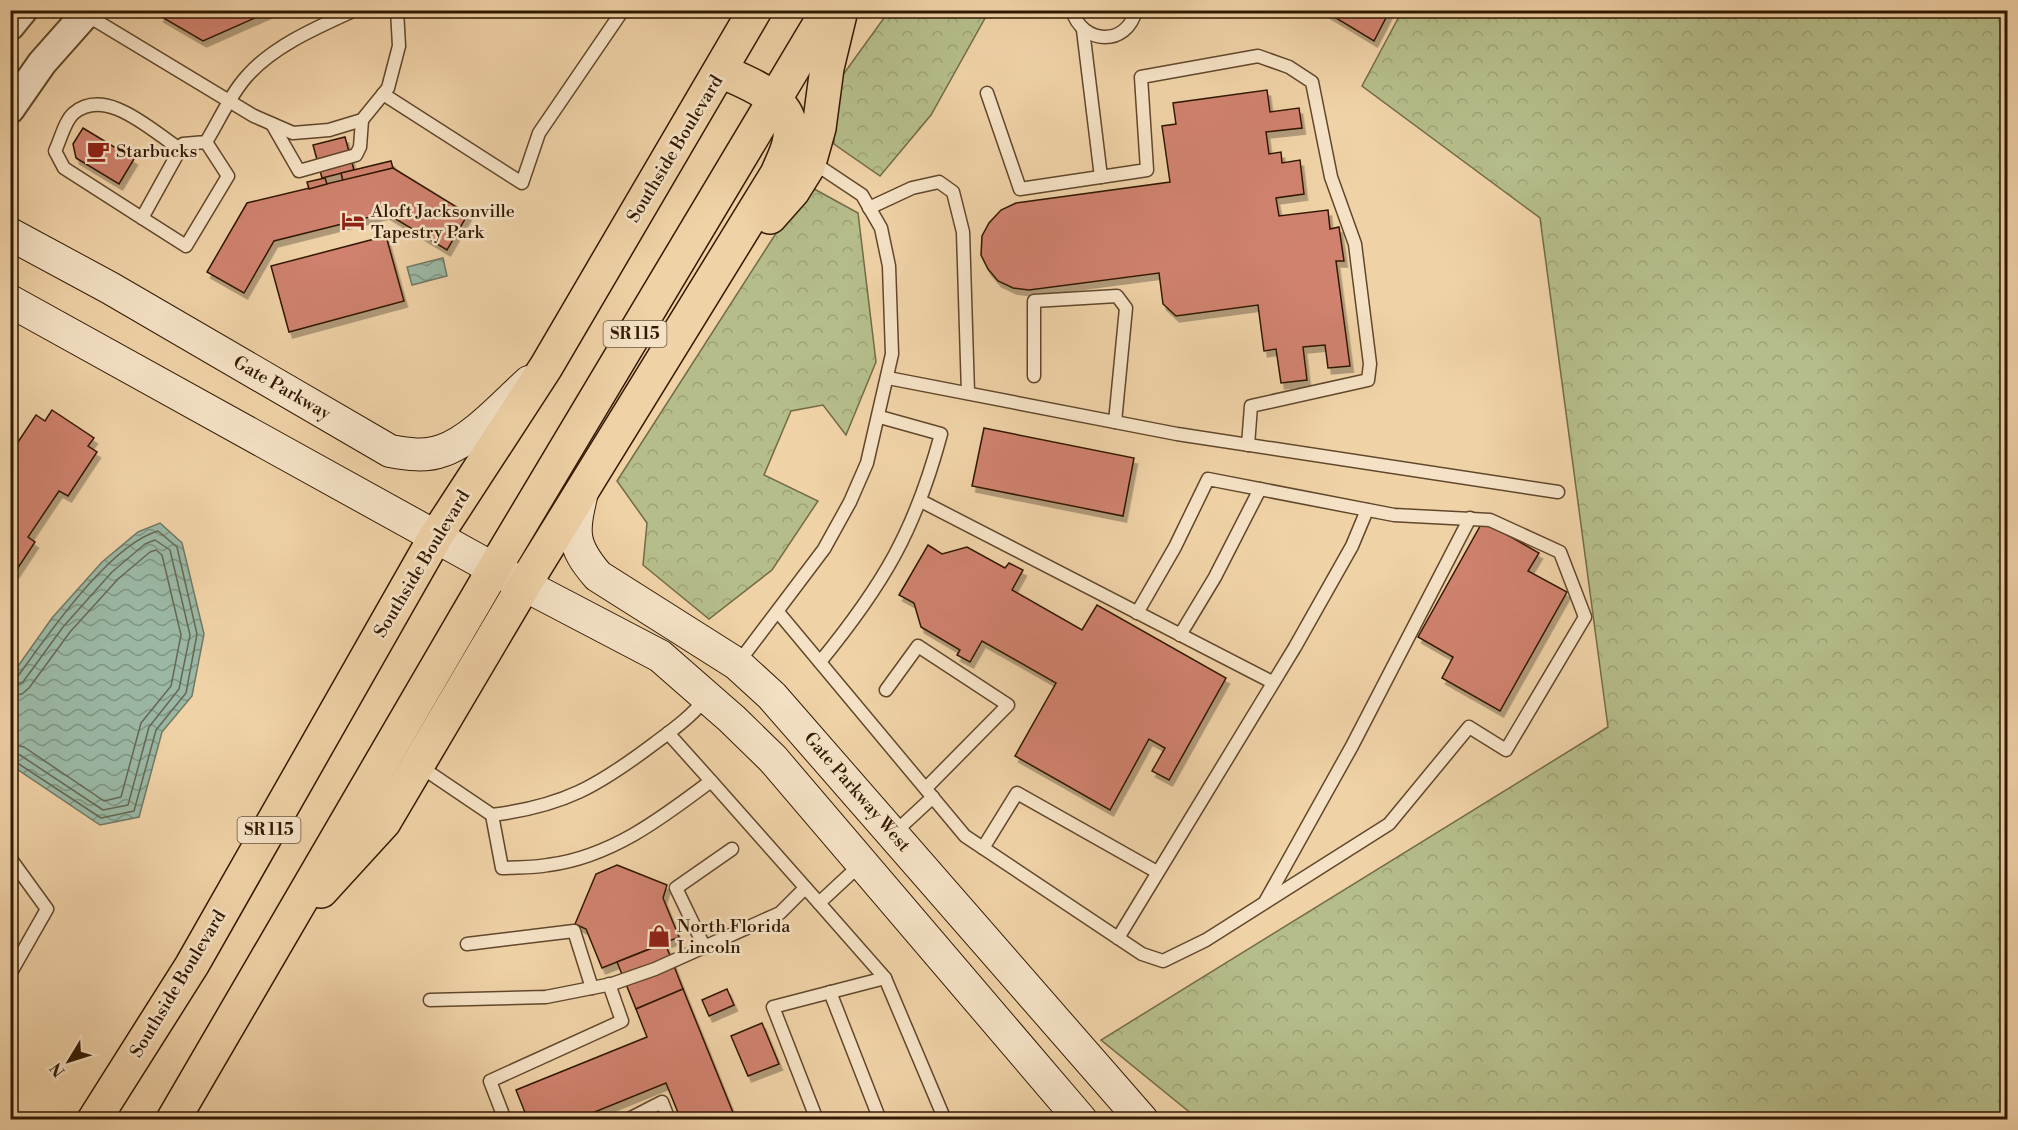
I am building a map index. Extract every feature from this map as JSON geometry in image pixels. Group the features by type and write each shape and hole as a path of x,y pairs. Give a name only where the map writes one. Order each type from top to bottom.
{"highway":[{"name":"Southside Boulevard","path":"94,1119 192,965 436,536 546,367 755,10"},
{"name":"SR 115","path":"173,1119 494,569 828,10"},
{"path":"705,291 793,191 810,160 819,128 827,68 841,10"},
{"path":"276,941 384,822 524,585 777,174 790,141 788,117 776,98 721,71"}],"main road":[{"name":"Gate Parkway","path":"10,234 110,288 390,451 415,455 442,451 464,439 546,367"},
{"path":"10,301 494,569 660,656 773,759 1082,1119"},
{"name":"Gate Parkway West","path":"582,491 574,528 582,558 598,576 737,664 772,696 1142,1119"},
{"path":"707,697 737,664"},
{"path":"862,864 894,834"}],"street":[{"path":"10,26 23,10"},
{"path":"10,109 42,63 87,12"}],"lane":[{"path":"206,142 247,75 301,37 355,10"},
{"path":"87,12 230,102 293,133 329,130 362,120 388,88 399,46 397,10"},
{"path":"383,94 522,183 539,133 623,10"},
{"path":"1072,10 1075,21 1083,30 1101,39 1111,38 1129,27 1136,10"},
{"path":"1083,30 1101,177"},
{"path":"987,93 1020,189 1147,170 1141,77 1258,56 1290,67 1312,82 1330,177 1355,244 1370,364 1368,380 1251,406 1248,445"},
{"path":"180,149 113,106 96,102 73,114 55,151 64,168 186,246 228,176 206,142"},
{"path":"272,124 300,171 356,155 360,147 362,120"},
{"path":"142,218 183,144 206,142"},
{"path":"737,664 825,549 850,502 867,463 880,417 892,354 889,266 881,228 862,195 810,160"},
{"path":"869,208 912,188 939,182 953,192 963,232 968,393"},
{"path":"1034,376 1034,301 1117,296 1126,308 1115,422"},
{"path":"888,378 1248,445 1558,492"},
{"path":"820,662 874,593 898,551 921,501 941,434 880,417"},
{"path":"778,612 965,836 1152,959 1170,960 1389,824 1468,727 1506,750 1585,617 1560,552 1490,520 1394,515 1208,479 1175,547 1137,613"},
{"path":"1180,635 1215,577 1260,489"},
{"path":"921,501 1272,682"},
{"path":"1118,938 1323,598 1352,546 1367,510"},
{"path":"1264,903 1352,746 1470,518"},
{"path":"886,690 918,646 1008,705 894,834"},
{"path":"418,764 492,815 525,811 556,802 615,774 696,711 707,697"},
{"path":"668,733 885,978 945,1119"},
{"path":"492,815 502,868 549,865 594,853 632,837 711,781"},
{"path":"983,848 1017,793 1157,872"},
{"path":"705,948 676,888 732,849"},
{"path":"10,858 47,909 10,974"},
{"path":"819,903 862,864"},
{"path":"430,1000 546,998 609,984 655,969 780,913 805,888"},
{"path":"467,944 574,931 592,988"},
{"path":"817,1119 773,1007 885,978"},
{"path":"505,1119 489,1082 622,1021 609,984"},
{"path":"830,992 880,1119"},
{"path":"627,1119 662,1102 669,1119"}],"green space":[{"path":"889,11 989,11 931,115 880,176 834,144 832,90"},
{"path":"1402,11 2007,11 2007,1119 1198,1119 1101,1040 1608,727 1540,218 1362,86"},
{"path":"807,185 858,213 876,362 846,435 823,405 791,411 764,475 818,501 772,570 709,619 643,565 647,523 617,481"}],"water":[{"path":"443,258 447,276 412,285 407,267"},
{"path":"160,523 182,543 204,634 192,696 162,732 139,817 100,825 11,765 11,676 52,618 102,562 138,532"}],"building":[{"path":"163,10 273,10 203,41 160,16"},
{"path":"1327,10 1390,10 1374,41 1326,12"},
{"path":"1267,90 1270,112 1299,108 1302,128 1266,132 1269,154 1281,152 1282,163 1300,160 1304,194 1276,198 1279,216 1328,210 1330,229 1339,227 1344,261 1336,261 1350,366 1328,368 1325,345 1303,347 1307,380 1281,383 1276,349 1264,351 1258,305 1176,316 1163,304 1159,273 1029,290 1013,288 998,281 988,269 981,255 982,236 989,223 1001,210 1016,203 1170,182 1162,126 1176,124 1173,103"},
{"name":"Starbucks","path":"83,128 134,159 119,184 76,158 73,144"},
{"path":"345,137 354,170 322,178 313,145"},
{"path":"391,161 393,168 343,181 341,173"},
{"path":"393,168 468,214 447,250 386,213 274,241 244,293 207,272 247,203"},
{"path":"325,178 327,184 309,189 307,182"},
{"path":"386,236 404,301 289,332 271,266"},
{"path":"52,410 94,438 88,446 97,452 68,496 59,491 28,537 35,542 10,580 10,454 36,415 45,421"},
{"path":"984,428 1134,458 1123,516 972,486"},
{"path":"1483,521 1539,553 1528,571 1567,592 1500,711 1442,678 1453,657 1418,637"},
{"path":"928,545 942,554 967,547 1005,568 1009,563 1023,570 1012,590 1082,630 1097,605 1226,678 1169,780 1152,771 1165,748 1149,739 1110,810 1015,756 1056,683 982,641 970,662 957,655 960,650 921,627 914,603 899,595"},
{"path":"617,865 667,885 663,898 679,937 602,968 586,929 575,924 596,874"},
{"path":"665,943 683,989 636,1009 617,962"},
{"path":"683,989 736,1120 681,1120 666,1083 575,1120 528,1120 516,1090 647,1037 636,1009"},
{"path":"727,989 734,1005 709,1016 702,1000"},
{"path":"762,1023 779,1064 748,1076 731,1036"}],"place":[{"name":"Starbucks","path":"98,151"},
{"name":"Aloft Jacksonville Tapestry Park","path":"353,221"},
{"name":"North Florida Lincoln","path":"659,936"}]}
